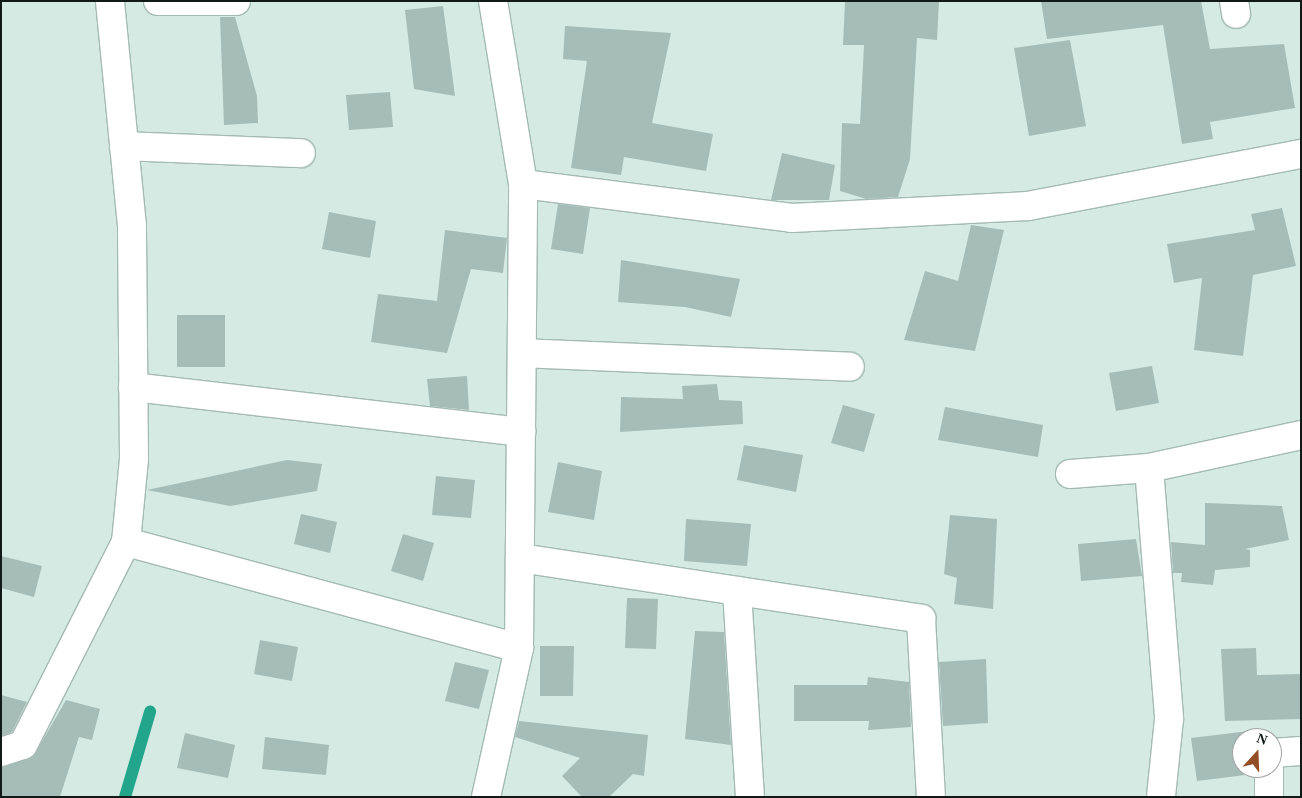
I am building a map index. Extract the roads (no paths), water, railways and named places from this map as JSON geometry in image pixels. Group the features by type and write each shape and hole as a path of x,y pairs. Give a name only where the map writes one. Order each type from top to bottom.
{"street":[{"path":"1,752 23,745 126,542 134,459 132,226 110,1"},
{"path":"158,1 236,1"},
{"path":"486,797 519,648 522,353 523,184 493,1"},
{"path":"124,146 301,153"},
{"path":"523,184 792,218 1028,206 1301,154"},
{"path":"522,353 850,367"},
{"path":"133,387 521,432"},
{"path":"1070,474 1149,468 1301,435"},
{"path":"1149,468 1169,719 1161,797"},
{"path":"126,542 519,648"},
{"path":"520,558 921,618 931,797"},
{"path":"737,591 750,797"},
{"path":"1282,752 1301,751"},
{"path":"1269,778 1269,797"}],"waterway":[{"path":"125,797 150,712"}]}
